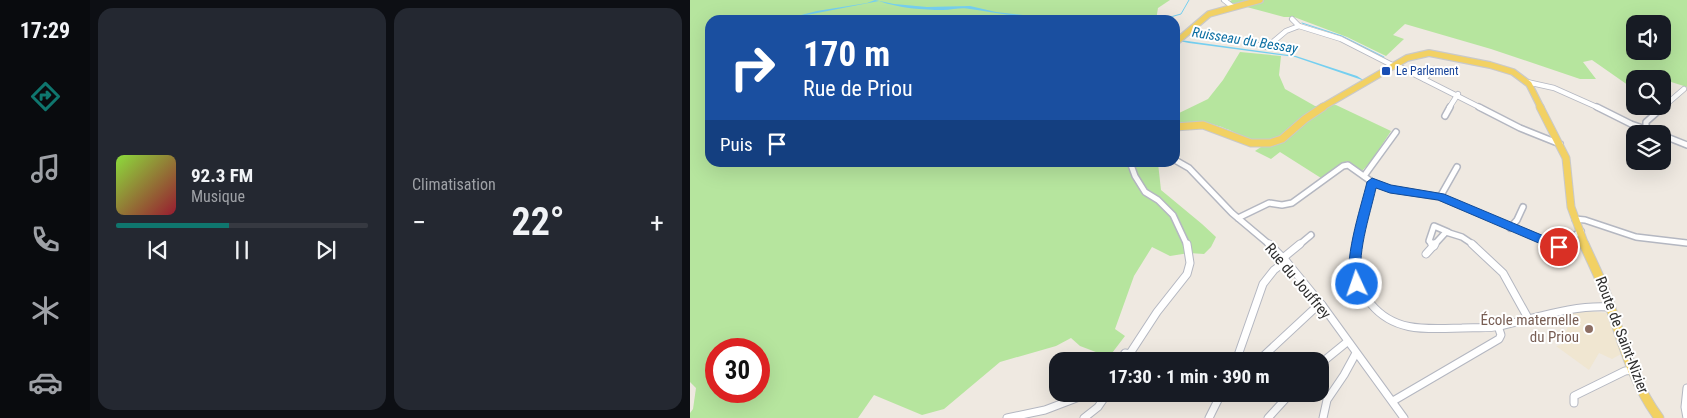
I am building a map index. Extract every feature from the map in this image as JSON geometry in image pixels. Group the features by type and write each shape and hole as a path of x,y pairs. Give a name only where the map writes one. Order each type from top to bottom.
{"main road":[{"path":"1180,39 1206,16 1260,0"},
{"path":"1180,126 1205,124 1251,142 1261,144 1273,143 1283,138 1306,119 1395,65 1420,54 1444,54 1502,68 1527,82"},
{"name":"Route de Saint-Nizier","path":"1527,82 1562,145 1568,165 1568,190 1575,219 1632,370 1651,407 1660,418"}],"street":[{"path":"1224,0 1233,7"},
{"path":"1292,19 1299,26"},
{"path":"1259,45 1267,47 1283,32 1294,26 1341,39 1458,94 1520,128 1562,145"},
{"path":"1424,79 1434,70"},
{"path":"1527,82 1564,92 1633,125"},
{"path":"1646,125 1646,122 1684,89"},
{"path":"1445,116 1458,94"},
{"path":"1364,176 1396,132"},
{"path":"1671,138 1687,144"},
{"name":"Rue du Jouffrey","path":"1180,163 1200,178 1238,218 1271,246 1284,260 1322,305 1404,418"},
{"path":"1238,218 1269,202 1282,205 1292,203 1343,166 1350,166 1372,182 1390,189 1440,196 1510,228 1557,246 1568,246 1572,236 1581,231"},
{"path":"1440,196 1458,166"},
{"path":"1131,352 1157,312 1187,274 1190,263 1186,240 1173,215 1158,200 1145,192 1132,167"},
{"path":"1372,182 1356,254 1354,274 1357,284 1371,305 1381,316 1395,324 1411,329 1498,326 1593,305 1609,307"},
{"path":"1510,228 1518,220 1523,207"},
{"path":"1575,219 1636,237 1687,243"},
{"path":"1434,246 1429,241 1434,226 1465,240 1480,250 1503,274 1528,318"},
{"path":"1426,254 1448,232"},
{"path":"1239,352 1263,284 1284,260 1311,236"},
{"path":"1268,352 1314,309 1322,305"},
{"path":"1393,401 1499,339 1501,335 1498,326"},
{"path":"1329,357 1347,342"},
{"path":"1323,418 1324,403 1328,395 1356,353"},
{"path":"1574,403 1574,396 1612,377 1632,370"},
{"path":"1687,388 1685,407 1687,418"},
{"path":"1007,418 1045,410 1066,402"},
{"path":"1084,418 1101,402"},
{"path":"1209,418 1217,402"},
{"path":"1268,418 1283,402"}],"shaded area":[{"name":"École maternelle du Priou","path":"1574,310 1606,313 1621,354 1612,359 1599,353 1589,370 1556,346 1561,345"}],"green space":[{"path":"690,0 1170,0 1158,8 1157,15 705,15 705,167 1158,167 1161,190 1216,237 1211,247 1204,254 1189,253 1170,256 1152,247 1134,276 1115,329 1125,336 1113,352 1096,352 1080,346 1071,338 1056,346 1000,362 944,409 922,415 874,395 858,418 690,418 690,413 693,409 696,388 690,382"},
{"path":"1232,0 1687,0 1687,87 1671,82 1671,70 1626,70 1626,84 1592,60 1583,62 1596,79 1580,79 1491,49 1405,24 1393,35 1404,39 1386,56 1347,37 1294,17 1284,17 1228,2"},
{"path":"1240,52 1281,56 1279,75 1285,89 1315,106 1336,105 1391,131 1372,160 1362,171 1347,161 1321,178 1280,152 1271,159 1255,151 1261,147 1220,126 1197,122 1180,125 1180,113 1208,99 1223,80"}],"water":[{"path":"875,0 927,7 970,6 996,12 1024,15 1008,15 967,8 919,9 894,5 879,1 801,15"},
{"path":"1180,40 1296,56 1357,76 1365,81 1295,57 1189,43"}],"waterway":[{"path":"1178,15 1181,14 1189,0"},
{"path":"1302,23 1342,36 1384,57"}],"place":[{"name":"Le Parlement","path":"1386,71"},
{"name":"École maternelle du Priou","path":"1589,329"}],"route":[{"path":"1357,284 1354,274 1356,254 1372,182 1390,189 1440,196 1510,228 1559,247"}],"water label":[{"name":"Ruisseau du Bessay","path":"1245,40"}]}
